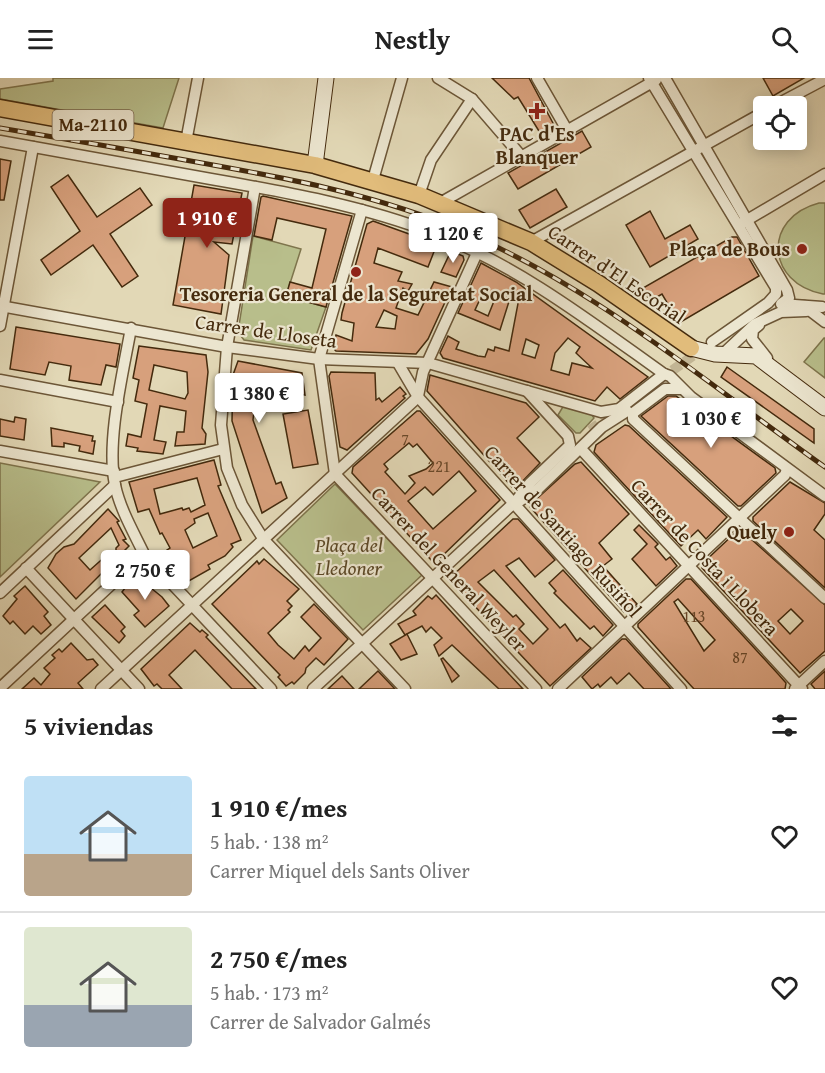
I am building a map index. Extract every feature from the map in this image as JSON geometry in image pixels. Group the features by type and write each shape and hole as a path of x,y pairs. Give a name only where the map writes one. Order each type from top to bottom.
{"main road":[{"path":"315,165 326,78"},
{"name":"Ma-2110","path":"0,108 315,165"},
{"name":"Carrer d'El Escorial","path":"315,165 419,195 531,242 599,284 691,348"},
{"name":"Ma-2110","path":"691,348 716,347 756,356 825,408"}],"street":[{"path":"186,142 198,78"},
{"path":"373,180 402,78"},
{"path":"438,78 472,99 522,157"},
{"path":"537,78 567,130"},
{"path":"665,78 698,147"},
{"path":"440,203 653,79 787,290 789,298 762,311 716,347"},
{"path":"793,96 825,79"},
{"path":"419,195 431,160 472,99"},
{"path":"531,242 753,118"},
{"path":"0,141 255,187 362,210 435,234 532,282 664,379"},
{"path":"0,326 33,147"},
{"path":"743,222 825,174"},
{"path":"255,187 227,347 221,425 227,468 242,505 264,540 405,689"},
{"path":"335,474 319,359 362,210"},
{"path":"716,347 776,294 776,288 743,222"},
{"path":"100,689 418,397 419,384 477,253"},
{"path":"782,303 820,308"},
{"name":"Carrer de Lloseta","path":"2,306 227,347 319,359 428,363 527,391"},
{"path":"716,347 730,350 745,331 789,310 820,308"},
{"path":"820,308 825,322"},
{"path":"762,321 753,330 753,342 777,370"},
{"path":"131,328 118,402 115,478 144,554 271,689"},
{"name":"Carrer de Santiago Rusiñol","path":"398,363 418,397 515,502 681,689"},
{"path":"527,391 604,413 619,409 670,376 681,389 825,496"},
{"path":"515,502 526,499 582,450 602,427 664,379"},
{"path":"0,380 118,402"},
{"path":"681,389 665,389 633,412 633,419 825,598"},
{"path":"313,689 515,502 570,445 570,438 527,391"},
{"path":"554,419 557,405 562,400"},
{"path":"602,427 604,413"},
{"path":"524,492 549,473 590,430"},
{"path":"0,451 115,478 223,448"},
{"name":"Carrer de Costa i Llobera","path":"582,450 799,688"},
{"path":"558,689 786,475 787,469"},
{"name":"Carrer del General Weyler","path":"335,474 536,689"},
{"path":"0,593 115,478"},
{"path":"0,688 144,554"},
{"path":"26,568 139,689"},
{"path":"799,688 825,661"}],"green space":[{"path":"53,78 179,78 163,128 0,99 0,89 53,81"},
{"name":"Plaça de Bous","path":"819,203 825,203 825,294 804,288 790,277 782,264 778,250 780,235 788,222 800,211"},
{"path":"253,236 301,249 286,296 326,307 311,350 244,340 238,332"},
{"path":"825,338 825,378 804,362"},
{"path":"564,405 590,412 594,418 580,433 576,433 558,415"},
{"path":"0,463 100,482 0,577"},
{"name":"Plaça del Lledoner","path":"335,484 422,575 363,630 277,540"}],"building":[{"name":"PAC d'Es Blanquer","path":"492,78 529,78 554,125 553,130 542,136 518,97 514,99"},
{"path":"763,78 804,78 773,96"},
{"path":"582,131 591,147 518,189 508,173"},
{"path":"0,159 11,161 4,200 0,200"},
{"path":"68,175 97,217 140,188 152,205 110,234 138,276 122,287 93,245 51,275 41,260 80,231 51,187"},
{"path":"194,185 242,193 232,244 214,242 229,255 221,314 173,305"},
{"path":"556,189 567,207 530,228 519,210"},
{"path":"263,196 352,216 326,307 286,296 290,282 312,288 326,229 277,218 272,240 254,236"},
{"path":"650,211 665,239 690,225 698,239 650,267 626,225"},
{"path":"373,221 437,244 428,267 378,248 374,263 402,272 398,281 412,284 408,291 403,288 396,308 418,315 434,282 452,287 428,339 416,354 336,351 333,348 336,335 352,341 354,323 341,320 367,224","holes":["384,310 397,316 395,329 376,327"]},
{"path":"732,237 737,237 759,276 679,323 662,294 650,301 643,288"},
{"path":"451,251 463,256 464,260 456,277 441,272"},
{"path":"481,263 516,282 648,377 620,399 607,387 595,401 443,358 440,353 448,336 459,342 456,349 478,356 485,357 488,349 494,351 495,347 509,351 520,293 512,292 500,330 458,313","holes":["482,295 494,301 488,316 475,310","568,338 580,347 576,353 592,368 572,363 569,375 551,370 555,353","526,339 539,345 535,358 522,354"]},
{"path":"16,327 120,344 116,367 106,365 101,385 69,380 71,366 49,362 45,375 10,369"},
{"path":"139,346 206,355 208,372 202,428 206,434 205,444 175,446 177,432 184,432 186,411 160,406 154,440 166,442 163,454 137,451 138,448 126,446 128,434 141,437 147,404 135,401 139,380 133,378","holes":["154,365 187,372 188,393 185,399 149,390"]},
{"path":"238,361 302,373 305,395 257,386 253,420 276,484 281,482 287,498 262,513 232,421 233,375"},
{"path":"727,367 814,429 814,443 721,377"},
{"path":"331,372 375,373 376,400 379,398 382,402 400,387 406,394 403,396 405,398 347,450 340,447 329,376"},
{"path":"430,375 526,403 539,417 517,438 540,463 517,487 512,487 427,391"},
{"path":"668,396 676,396 775,468 776,473 741,506 738,506 641,416"},
{"path":"308,410 318,464 293,468 283,414"},
{"path":"417,411 420,411 500,500 437,561 432,561 352,473 353,467","holes":["409,443 413,447 417,444 433,463 426,469 409,476 415,483 405,494 385,472 388,469 384,464","459,471 476,491 433,529 408,501 425,487 433,495"]},
{"path":"15,417 26,419 24,440 0,436 0,419 14,422"},
{"path":"625,425 629,426 727,517 706,539 698,530 681,546 594,452 596,445"},
{"path":"51,428 93,436 92,441 95,441 93,454 79,451 80,446 64,443 64,447 52,446"},
{"path":"214,460 221,485 218,486 241,540 231,544 233,547 225,556 208,565 210,569 187,582 180,568 175,566 167,550 170,548 162,533 160,534 149,509 138,512 129,482","holes":["197,478 205,505 191,512 189,508 183,510 182,508 160,514 154,489","208,513 217,536 193,548 185,530 195,523 194,519"]},
{"path":"581,462 629,514 599,543 612,559 603,566 637,604 629,612 624,612 530,507 575,464"},
{"name":"Quely","path":"790,482 825,503 825,514 814,530 825,540 825,588 753,521 753,517"},
{"path":"108,509 119,521 117,522 126,539 123,540 129,546 116,559 116,548 119,545 111,528 79,558 90,570 108,554 114,561 76,599 48,568 56,554 64,547 74,544"},
{"path":"513,519 518,519 555,560 535,577 519,558 506,566 560,628 565,624 577,641 580,638 591,648 550,686 451,581 451,577","holes":["494,570 548,629 533,644 519,629 524,624 516,615 513,617 478,582"]},
{"path":"639,525 658,544 655,547 666,560 670,557 677,566 656,586 632,559 647,544 634,530"},
{"path":"737,531 742,531 825,605 825,651 800,673 702,568 702,564","holes":["791,609 803,621 790,634 778,621"]},
{"path":"264,559 299,589 287,601 292,606 288,610 290,612 268,633 278,645 294,659 305,646 309,651 321,638 301,617 314,604 348,639 324,665 316,658 294,684 292,682 286,686 278,677 280,675 212,604 257,561 259,564"},
{"path":"563,570 613,625 603,636 594,626 590,629 554,593 556,591 549,583"},
{"path":"135,575 162,597 169,606 145,627 134,615 139,611 122,592"},
{"path":"686,579 691,579 786,683 785,689 694,689 638,627 638,624","holes":["678,599 715,640 704,651 674,602"]},
{"path":"25,586 48,612 44,616 51,625 41,634 33,626 25,634 13,621 10,624 3,616 17,599 14,596"},
{"path":"436,595 523,689 499,689 452,645 439,656 434,645 442,638 431,627 426,632 422,626 405,635 398,624 416,615 413,611 428,596 432,599"},
{"path":"105,605 125,627 121,631 125,636 119,643 92,617"},
{"path":"190,623 200,632 202,630 208,635 206,637 256,689 232,689 195,650 169,675 182,689 162,689 157,684 154,686 141,669"},
{"path":"407,634 417,654 401,660 390,644"},
{"path":"622,639 626,639 671,689 644,689 629,673 617,684 611,677 600,687 598,684 592,689 582,677"},
{"path":"71,643 87,660 93,659 98,665 78,683 83,689 22,689 34,678 41,685 50,674 44,668 55,658 52,655 59,649 62,652"},
{"path":"443,658 459,676 452,682 441,659"},
{"path":"378,671 395,689 359,689"},
{"path":"825,671 825,689 815,689 811,684"},
{"path":"342,676 354,689 328,689"}],"tunnel":[{"path":"660,379 704,348"},
{"path":"590,430 607,418"}],"railway":[{"path":"0,128 295,181 386,203 445,224 497,247 595,302 689,367 825,467"}],"place":[{"name":"PAC d'Es Blanquer","path":"537,111"},
{"name":"Plaça de Bous","path":"802,249"},
{"name":"Tesoreria General de la Seguretat Social","path":"356,272"},
{"name":"Quely","path":"789,532"}]}
